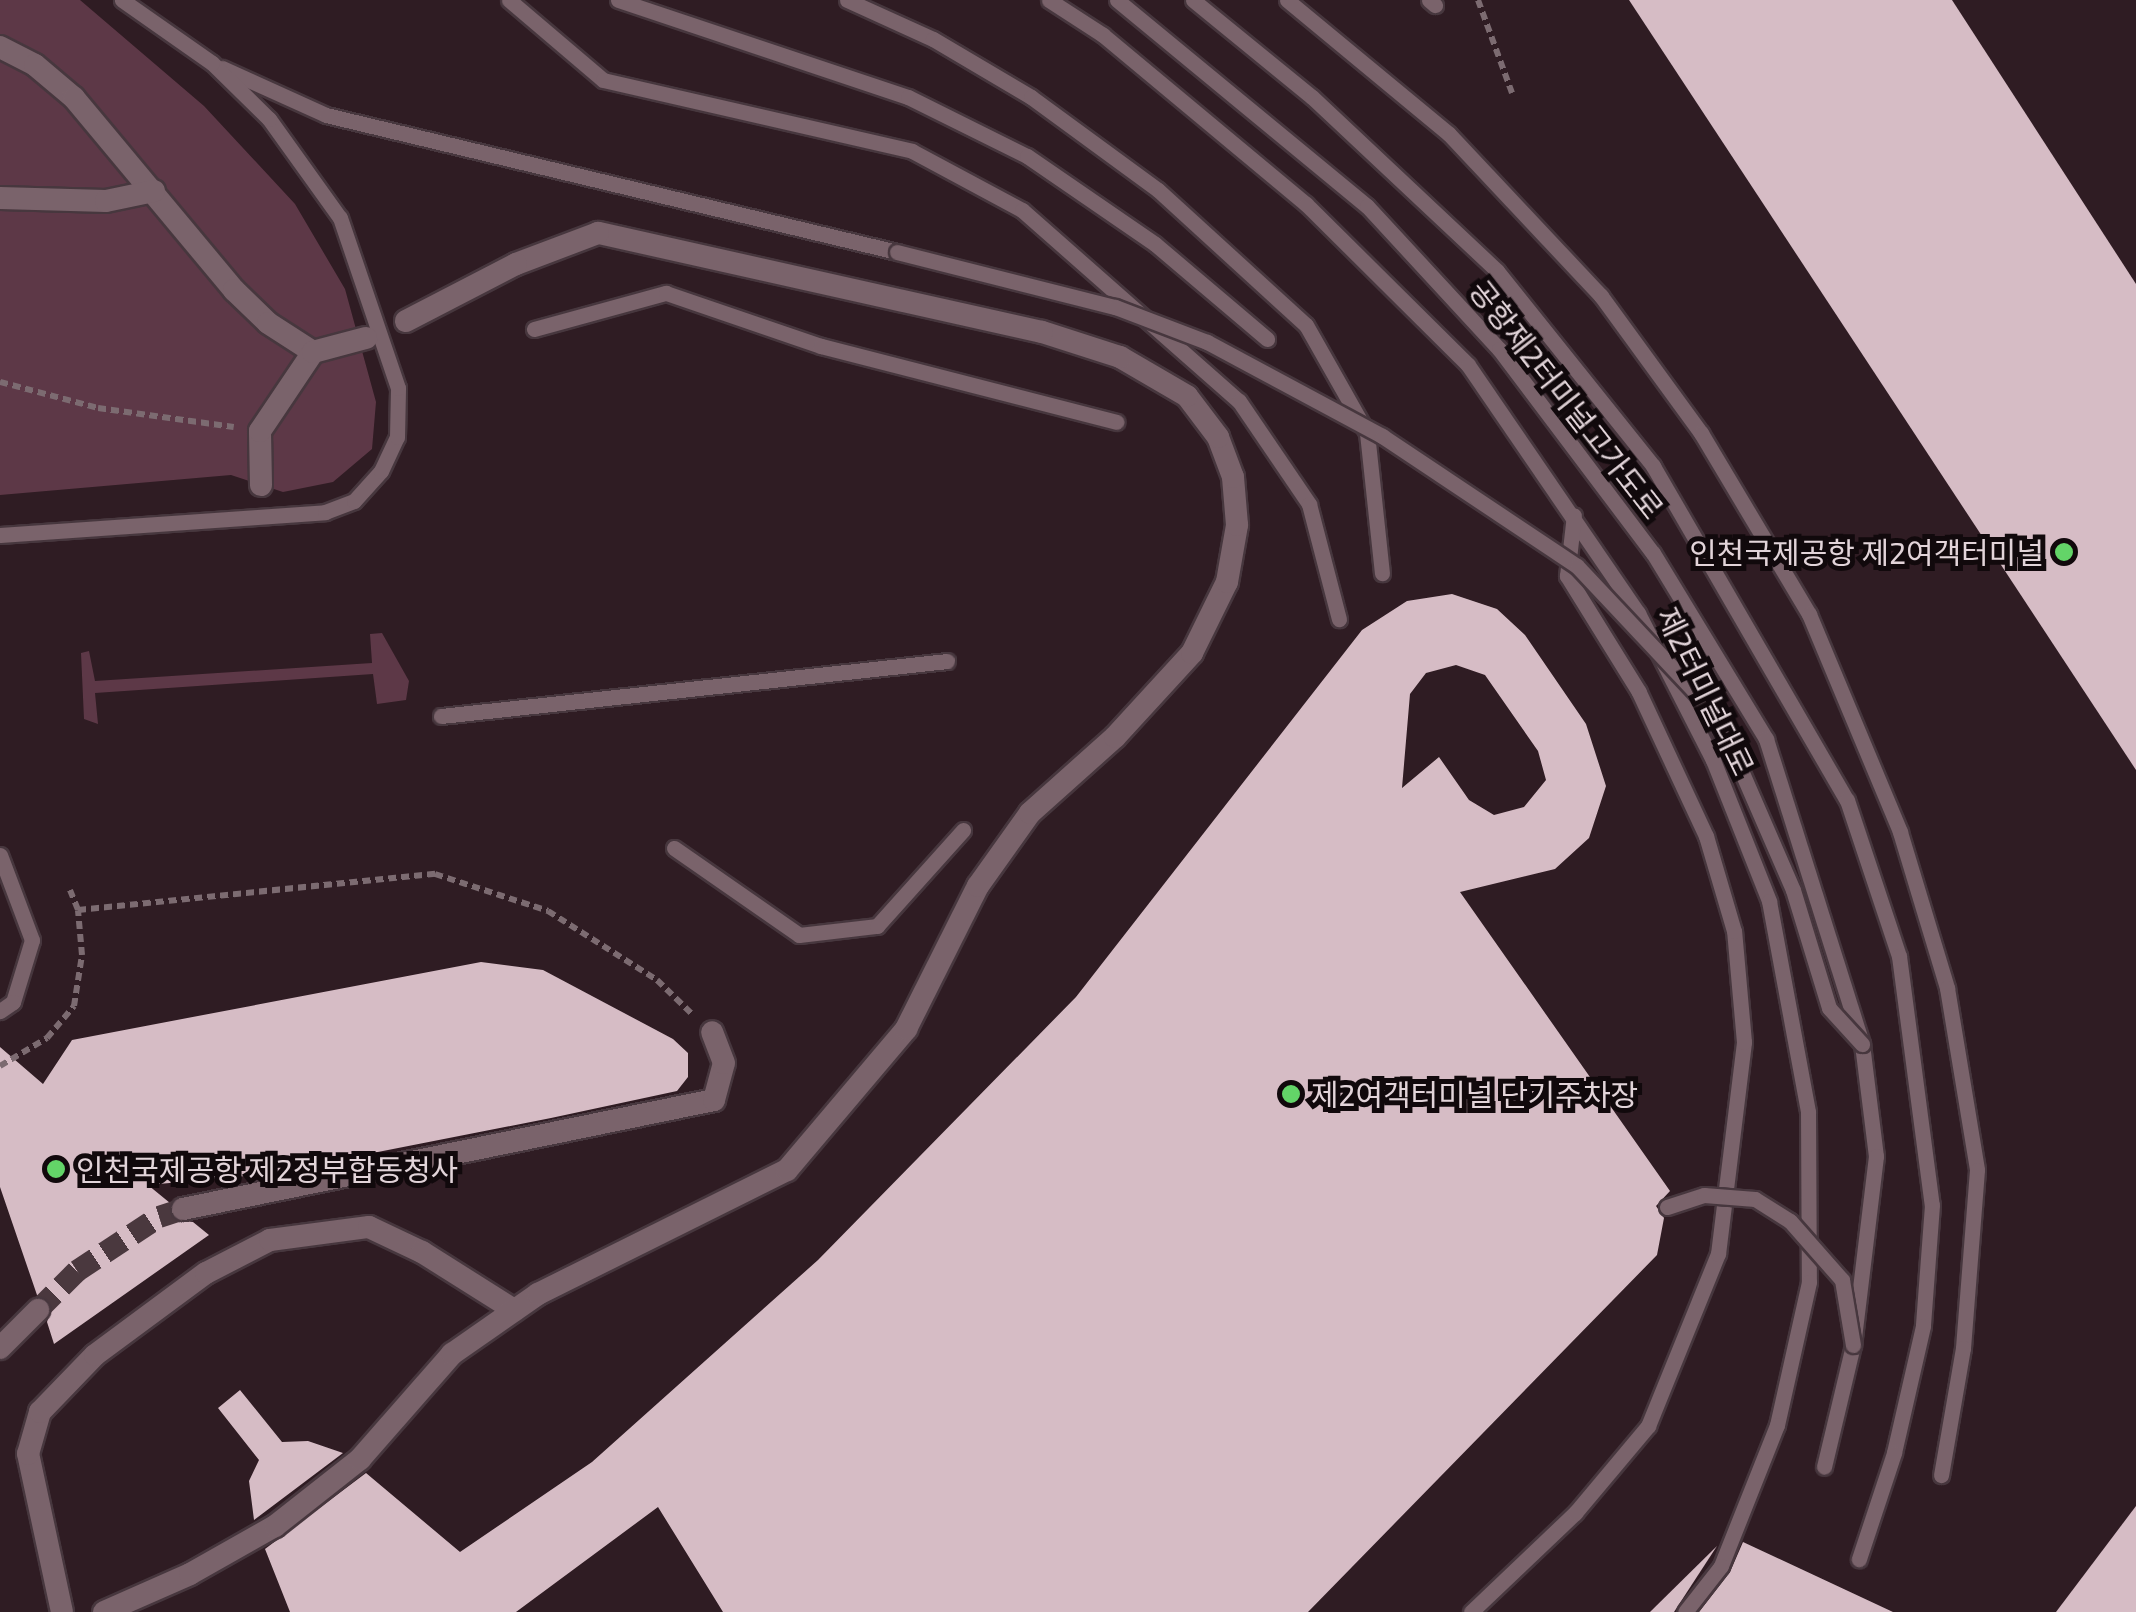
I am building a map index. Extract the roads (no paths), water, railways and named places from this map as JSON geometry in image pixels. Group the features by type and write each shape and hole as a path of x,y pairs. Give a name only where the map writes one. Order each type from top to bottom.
{"street":[{"path":"0,46 36,65 74,98 234,290 268,323 313,352"},
{"path":"0,198 106,201 154,191"},
{"path":"104,1612 190,1574 276,1526 360,1459 452,1354 514,1310 788,1170 849,1103 906,1029 978,886 1030,813 1115,737 1192,652 1227,582 1237,525 1233,477 1218,437 1188,396 1120,357 1042,332 598,233 516,264 406,320"},
{"path":"261,485 260,431 313,352 366,338"},
{"path":"183,1209 714,1100 724,1063 712,1032"},
{"path":"62,1612 28,1454 40,1412 95,1355 206,1273 270,1240 368,1227 422,1252 514,1310"},
{"path":"0,1348 38,1310"}],"lane":[{"path":"0,535 325,512 354,501 381,471 397,438 398,388 340,218 269,119 212,64 122,0"},
{"path":"509,0 603,80 912,151 1022,210 1239,401 1309,504 1339,619"},
{"path":"618,0 908,97 1028,156 1155,244 1267,339"},
{"path":"847,0 933,39 1031,97 1158,190 1306,325 1368,434 1382,573"},
{"name":"제2터미널대로","path":"1049,0 1103,35 1306,204 1468,364 1638,612 1712,760 1769,901 1808,1112 1809,1282 1778,1425 1722,1566 1685,1612"},
{"name":"공항제2터미널고가도로","path":"1117,0 1368,206 1499,349 1654,553 1766,739 1862,1044 1876,1156 1853,1346 1824,1468"},
{"name":"제2터미널대로","path":"1194,0 1312,97 1496,272 1653,466 1847,800 1899,956 1932,1205 1923,1326 1894,1453 1859,1559"},
{"path":"1288,0 1450,134 1601,296 1700,434 1809,614 1900,832 1947,988 1974,1152 1963,1348 1940,1475"},
{"path":"212,64 326,114 1115,307 1207,342 1382,436 1576,566 1686,680 1730,745 1792,890 1829,1008 1862,1044"},
{"path":"534,329 666,293 822,346 1116,422"},
{"path":"1471,1612 1575,1513 1648,1426 1718,1254 1744,1042 1734,932 1706,836 1639,692 1567,576 1574,515"},
{"path":"441,716 947,661"},
{"path":"674,848 800,936 877,926 963,830"},
{"path":"0,1011 13,1002 32,940 2,864"},
{"path":"1666,1207 1704,1195 1756,1199 1790,1222 1842,1280 1853,1346"}],"tunnel":[{"path":"38,1310 77,1271 159,1217 183,1209"}],"place":[{"name":"인천국제공항 제2여객터미널","path":"2064,552"},
{"name":"제2여객터미널 단기주차장","path":"1291,1094"},
{"name":"인천국제공항 제2정부합동청사","path":"56,1169"}]}
